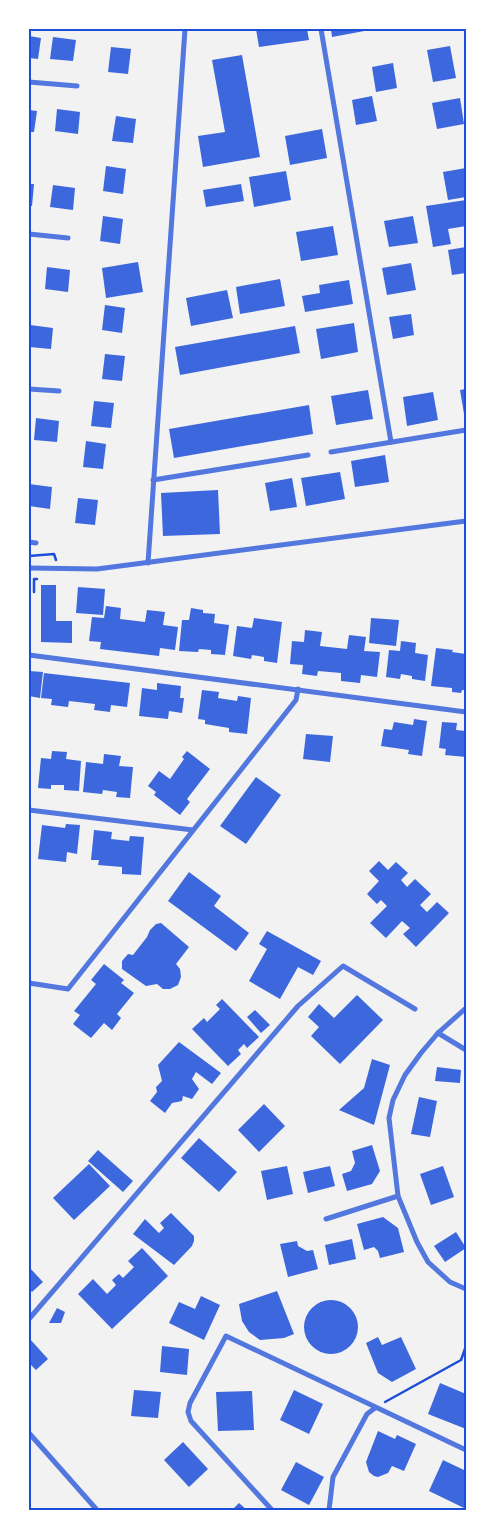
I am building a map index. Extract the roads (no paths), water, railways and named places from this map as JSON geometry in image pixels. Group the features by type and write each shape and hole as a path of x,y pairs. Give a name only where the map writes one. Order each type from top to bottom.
{"street":[{"path":"148,563 185,29"},
{"path":"320,29 391,442"},
{"path":"29,82 77,86"},
{"path":"29,234 68,238"},
{"path":"29,389 59,391"},
{"path":"331,452 466,430"},
{"path":"153,480 308,455"},
{"path":"29,568 97,569 466,522"},
{"path":"29,542 36,543"},
{"path":"29,655 466,712"},
{"path":"29,983 68,989 296,700 298,689"},
{"path":"29,810 193,830"},
{"path":"29,1319 298,1006 344,966 415,1009"},
{"path":"466,1008 438,1033 421,1053 406,1075 393,1100 389,1118 398,1196 418,1242 428,1262 450,1282 466,1288"},
{"path":"438,1033 466,1050"},
{"path":"326,1219 398,1196"},
{"path":"272,1510 191,1421 188,1412 190,1404 226,1336 466,1450"},
{"path":"330,1510 332,1477 367,1414 375,1408"},
{"path":"29,1433 97,1510"}]}
